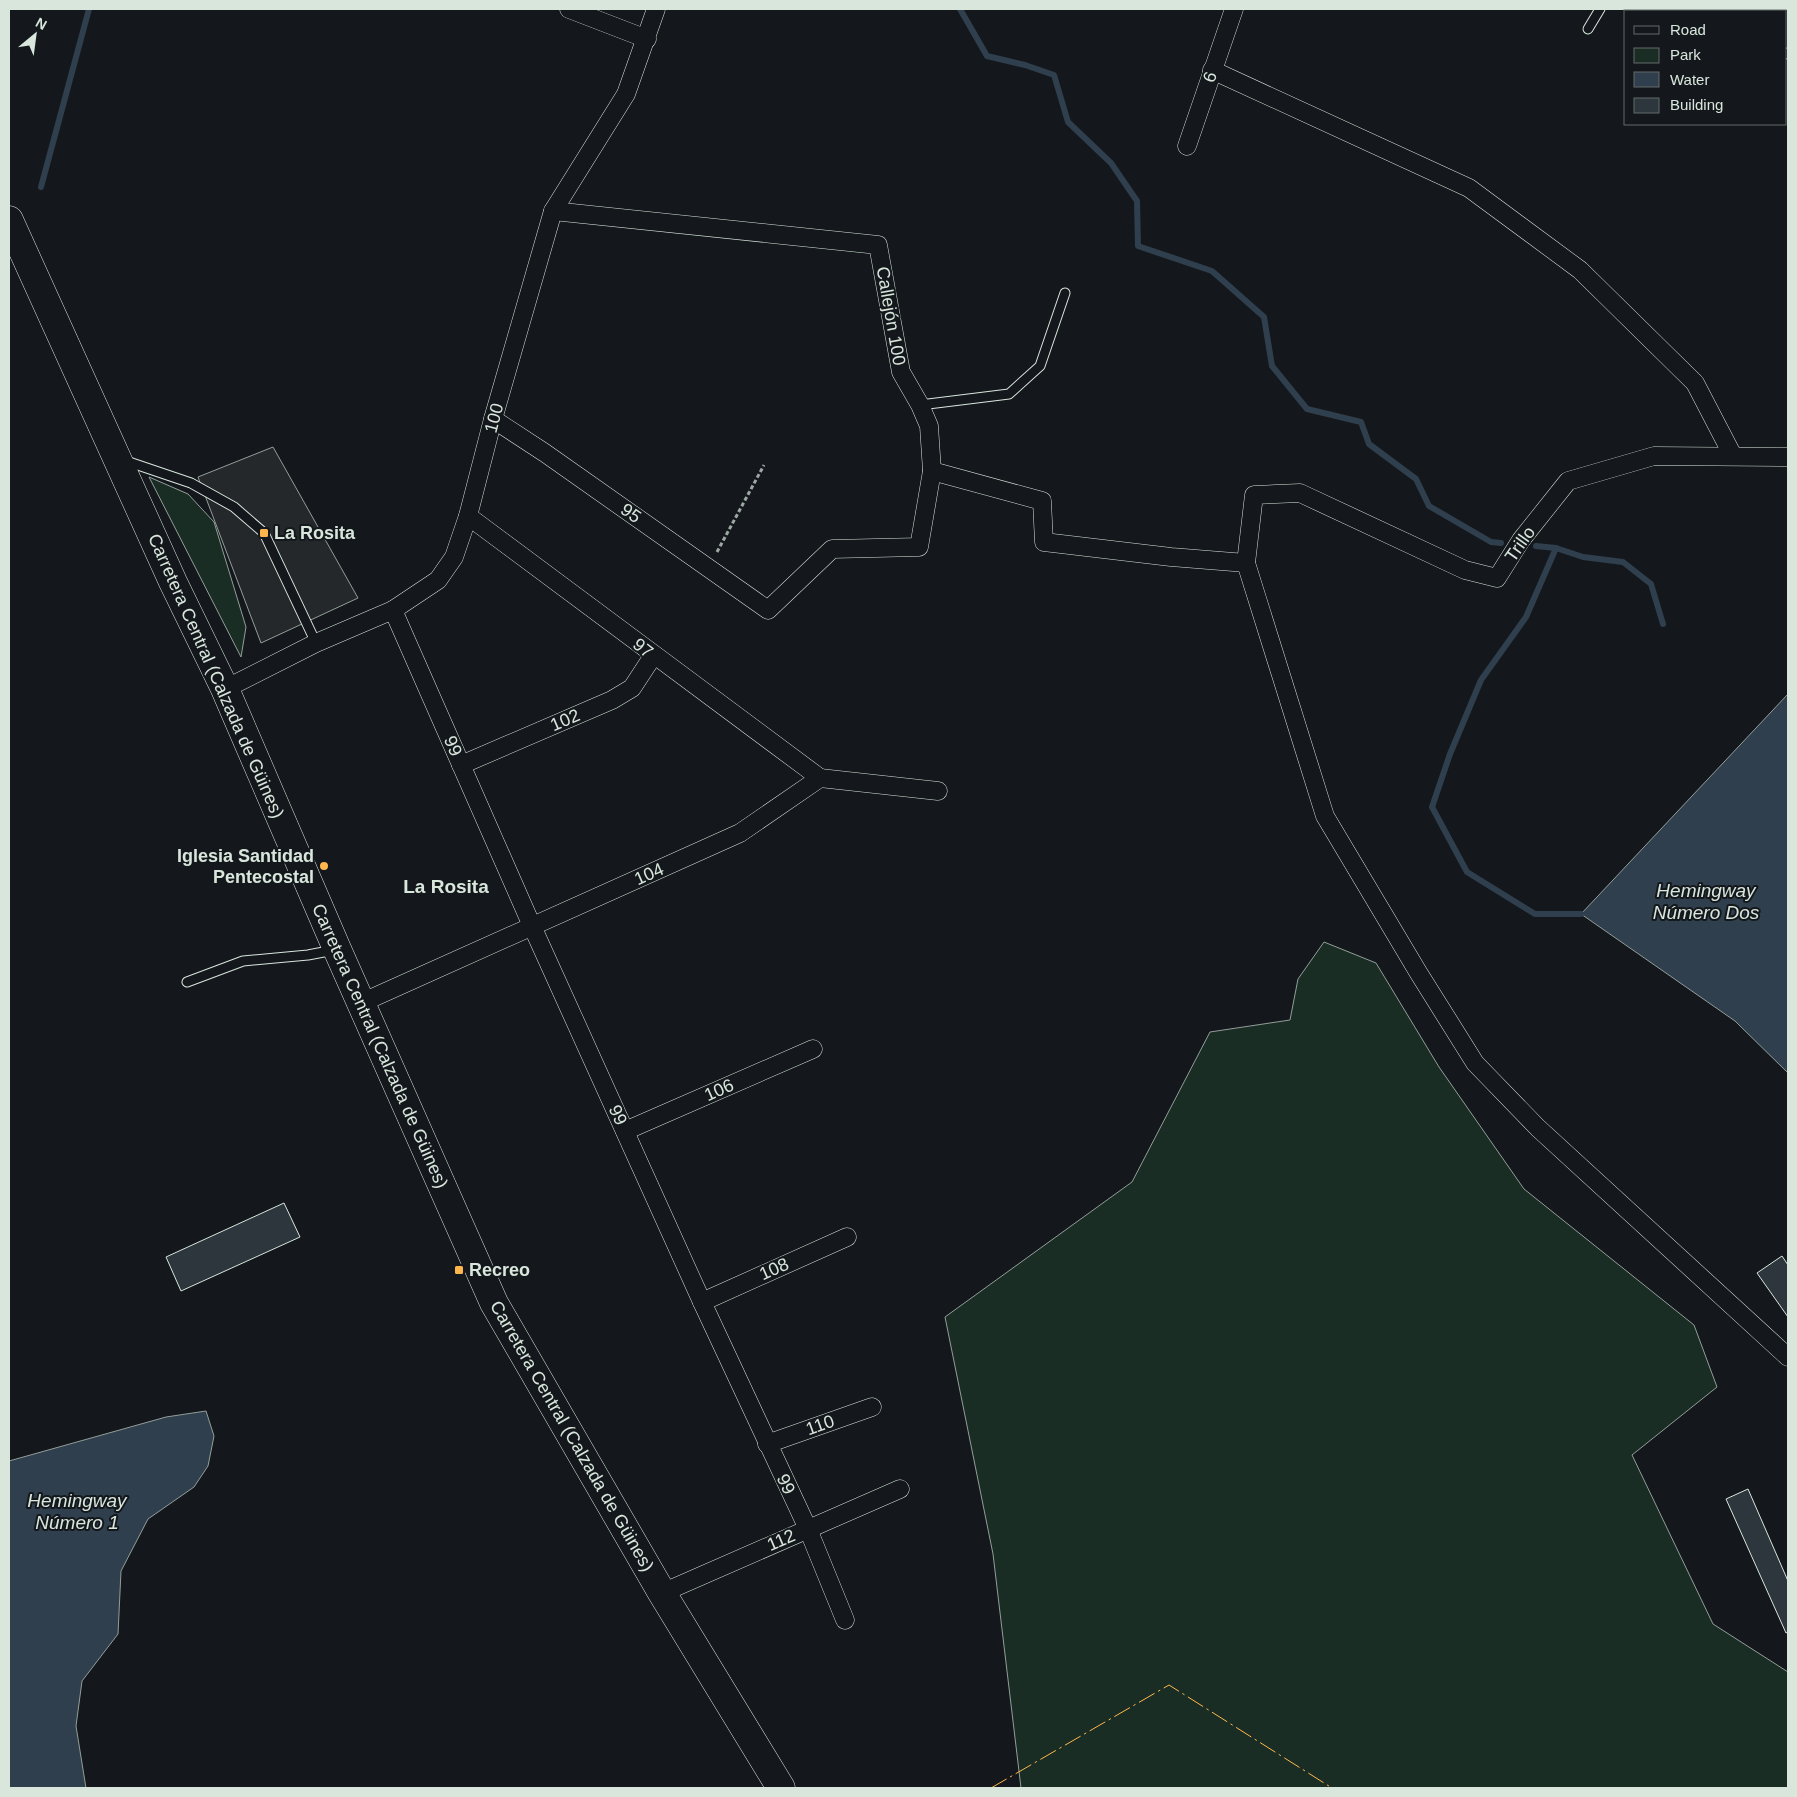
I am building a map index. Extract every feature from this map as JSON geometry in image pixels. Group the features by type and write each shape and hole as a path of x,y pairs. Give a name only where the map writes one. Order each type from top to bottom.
{"main road":[{"name":"Carretera Central (Calzada de Güines)","path":"9,220 173,582 225,689 337,949 494,1303 662,1593 782,1788"}],"street":[{"path":"569,9 646,39"},
{"name":"100","path":"225,689 316,643 393,610 438,580 454,557 468,516 493,419 553,211 626,94 656,9"},
{"name":"6","path":"1187,146 1234,9"},
{"path":"1212,70 1469,188 1580,270 1695,383 1733,456"},
{"name":"Callejón 100","path":"553,211 878,245 901,372 920,405 929,426 932,471 919,547 832,550 768,610"},
{"name":"95","path":"493,419 546,453 768,610"},
{"name":"Trillo","path":"1246,563 1254,495 1300,493 1466,570 1497,578 1521,540 1568,480 1654,456 1788,457"},
{"path":"932,471 1042,502 1044,542 1171,557 1246,563 1325,816 1475,1063 1538,1128 1788,1357"},
{"name":"97","path":"468,516 562,585 653,656 820,778"},
{"name":"99","path":"393,610 532,926 702,1302 808,1529 845,1620"},
{"name":"102","path":"461,765 612,700 632,688 653,656"},
{"path":"820,778 938,791"},
{"name":"104","path":"361,1003 740,833 820,778"},
{"name":"106","path":"625,1130 813,1049"},
{"name":"108","path":"702,1302 847,1237"},
{"name":"110","path":"767,1444 872,1407"},
{"name":"112","path":"662,1593 900,1489"}],"lane":[{"path":"1588,29 1600,9"},
{"path":"920,405 1009,394 1040,366 1065,294"},
{"path":"117,458 192,483 234,507 264,533 316,643"},
{"path":"187,982 243,961 308,955 337,949"}],"path":[{"path":"708,568 764,465"}],"green space":[{"path":"149,477 188,494 214,522 246,627 241,657"},
{"path":"1324,942 1376,963 1439,1067 1524,1189 1694,1325 1717,1387 1632,1455 1713,1624 1788,1672 1788,1788 1021,1788 993,1554 945,1317 1132,1182 1210,1032 1290,1020 1298,979"}],"shaded area":[{"path":"273,447 358,598 261,643 198,477"}],"water":[{"name":"Hemingway Número Dos","path":"1788,694 1788,1073 1735,1021 1581,914"},
{"name":"Hemingway Número 1","path":"206,1411 214,1436 208,1466 194,1487 148,1519 121,1571 118,1634 82,1681 76,1726 86,1788 9,1788 9,1461 166,1417"}],"building":[{"path":"284,1203 300,1237 181,1291 166,1257"},
{"path":"1782,1256 1788,1265 1788,1317 1757,1273"},
{"path":"1748,1489 1788,1581 1788,1632 1786,1633 1726,1499"}],"waterway":[{"path":"41,187 89,9"},
{"path":"960,9 987,56 1025,65 1054,75 1068,122 1111,163 1137,201 1138,246 1212,271 1264,317 1272,366 1307,409 1361,422 1369,444 1416,479 1429,506 1491,542 1501,543"},
{"path":"1536,546 1556,548 1583,557 1623,562 1651,584 1663,624"},
{"path":"1556,548 1526,617 1481,680 1450,754 1432,807 1467,872 1535,914 1581,914"}],"power":[{"path":"991,1788 1169,1685 1332,1788"}],"place":[{"name":"La Rosita","path":"264,533"},
{"name":"Iglesia Santidad Pentecostal","path":"324,866"},
{"name":"Recreo","path":"459,1270"}],"district":[{"name":"La Rosita","path":"446,886"}]}
